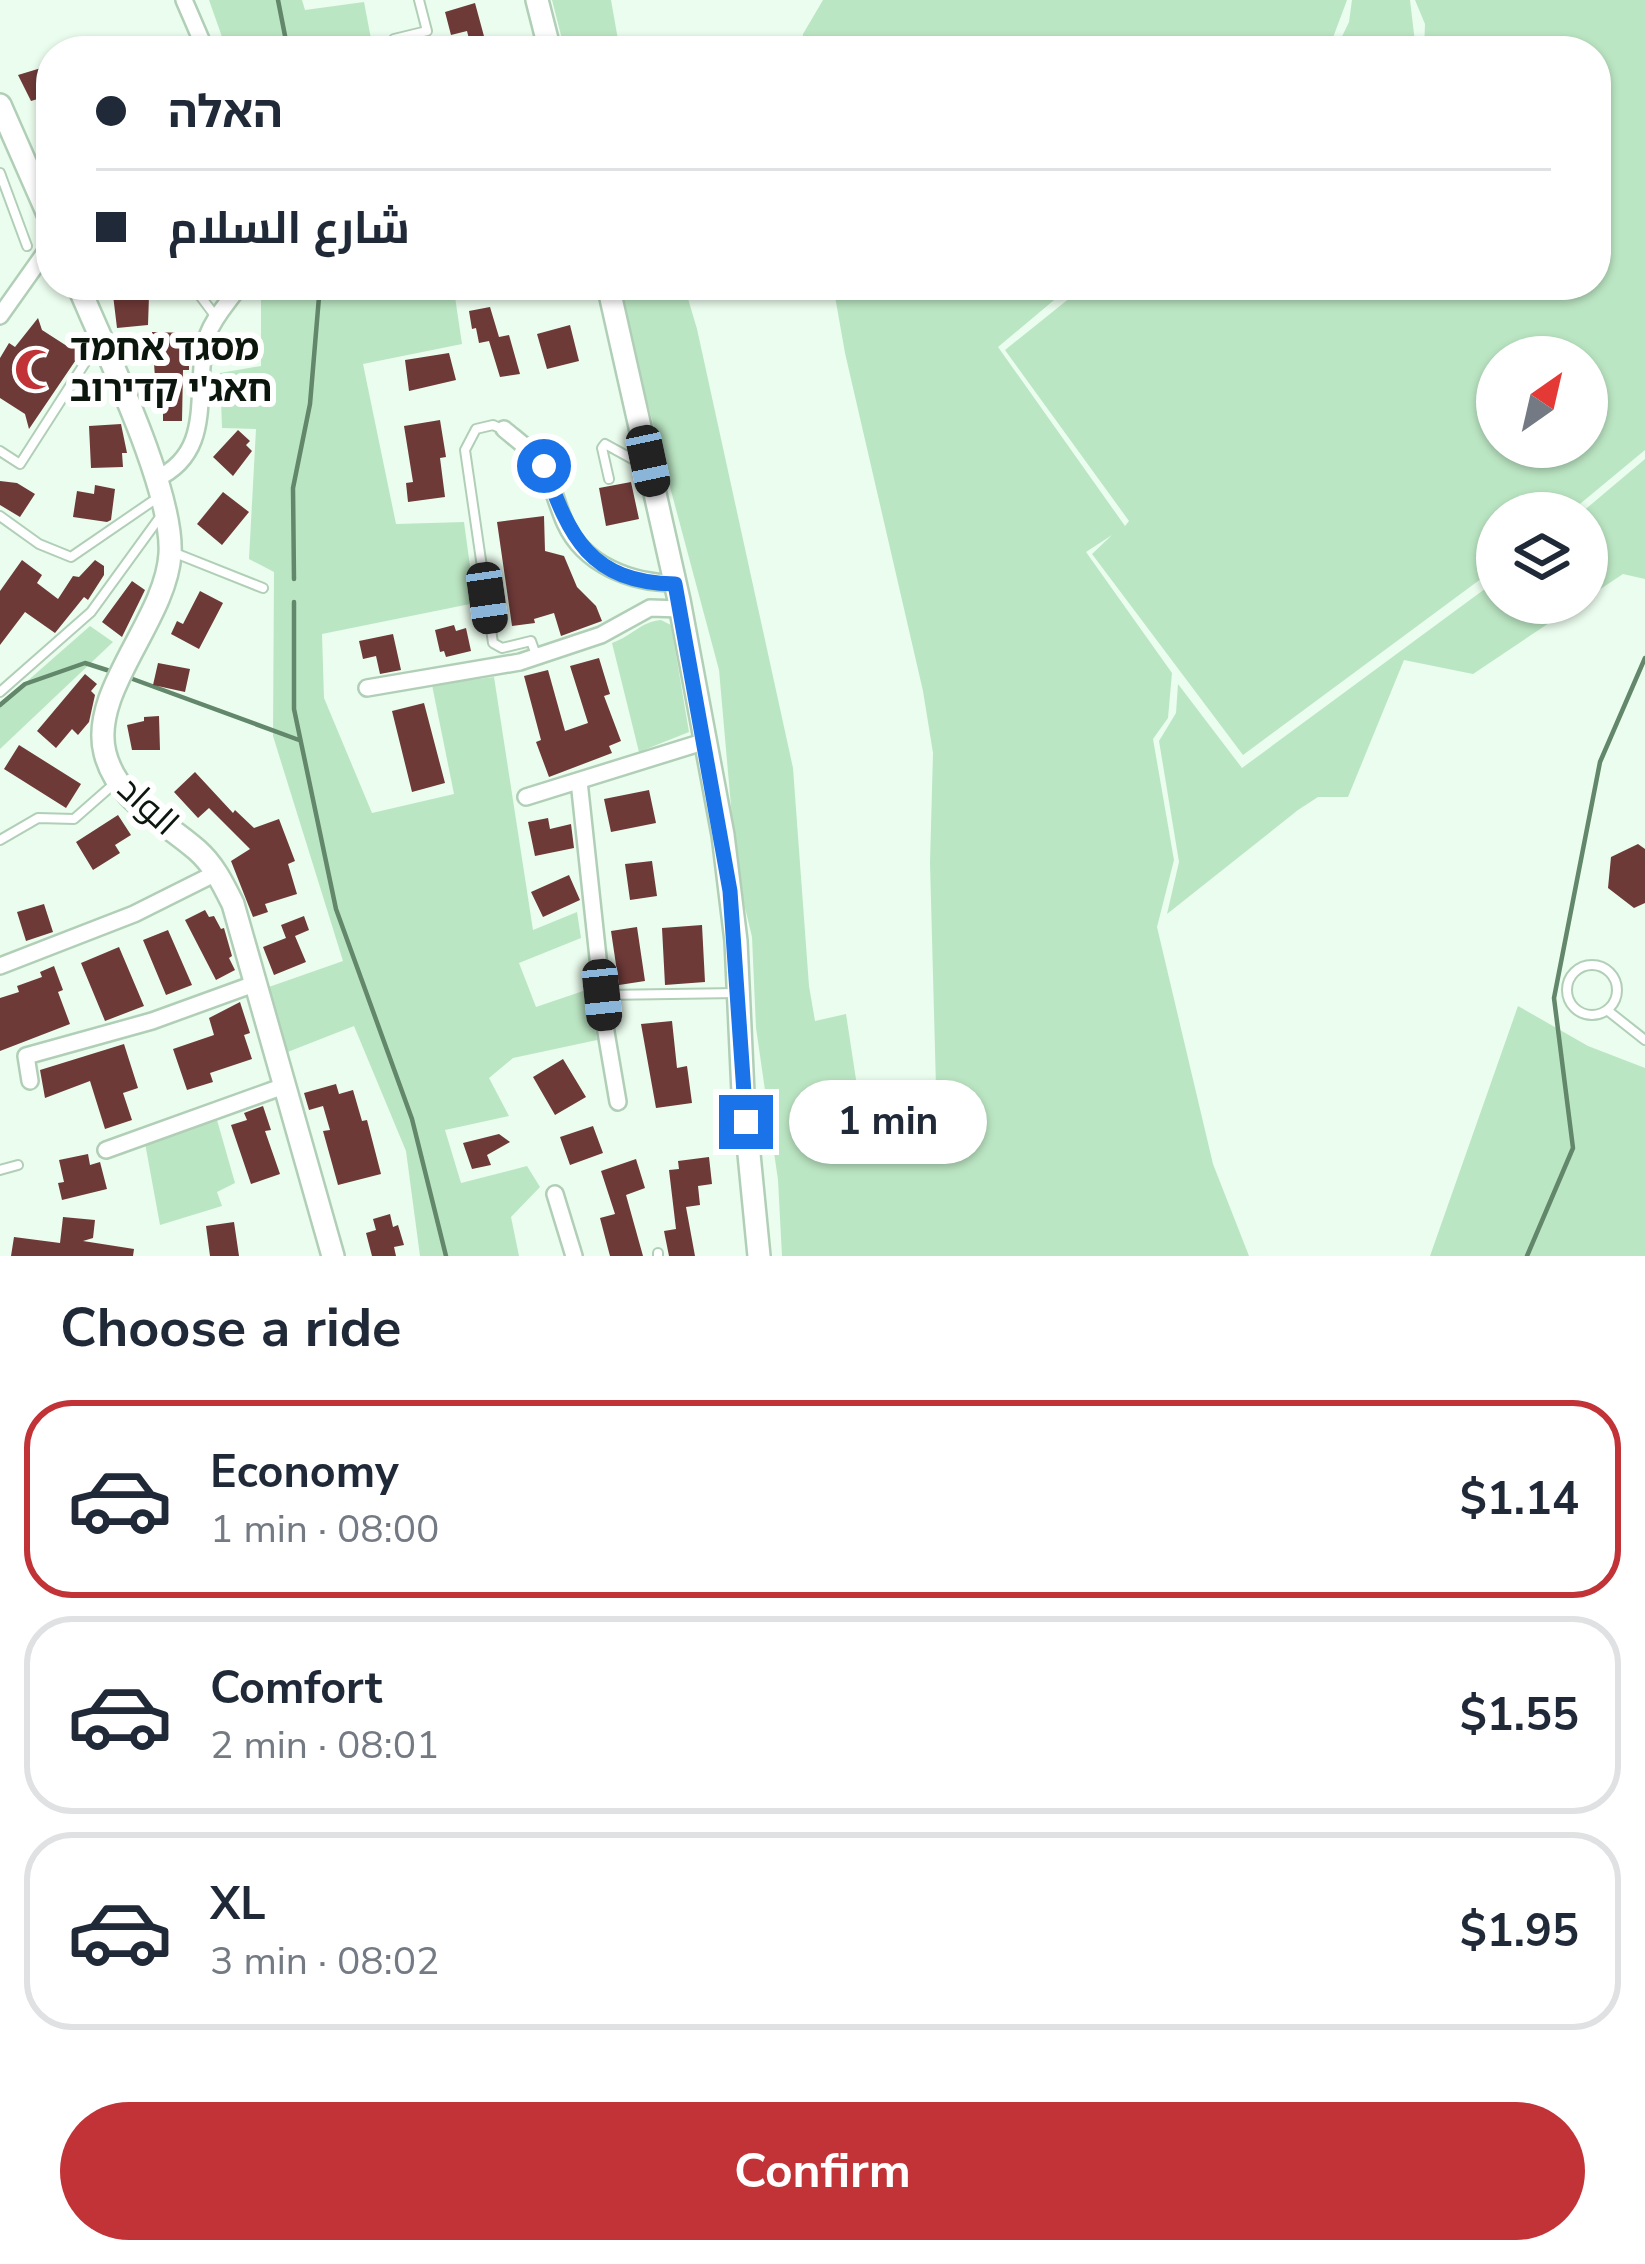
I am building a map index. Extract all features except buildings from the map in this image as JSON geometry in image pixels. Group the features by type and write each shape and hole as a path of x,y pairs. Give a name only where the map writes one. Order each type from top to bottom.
{"street":[{"path":"184,0 200,36"},
{"path":"537,0 546,36"},
{"path":"0,108 36,188"},
{"path":"0,316 36,265"},
{"name":"الواد","path":"84,300 160,495 171,551 162,593 113,694 102,730 103,746 116,783 200,852 233,904 333,1256"},
{"path":"160,495 192,448 207,338 229,300"},
{"path":"611,300 681,610 728,872 759,1256"},
{"path":"504,429 544,466 566,526 587,554 604,567 639,579 675,584"},
{"path":"367,688 536,657 601,635 650,608 681,610"},
{"path":"526,796 706,741"},
{"path":"579,781 618,1102"},
{"path":"0,966 134,914 216,873"},
{"path":"30,1081 26,1056 152,1021 254,984"},
{"path":"106,1150 284,1086"},
{"path":"555,1194 574,1256"}],"lane":[{"path":"406,36 427,31 419,0"},
{"path":"0,173 27,246"},
{"path":"203,300 216,317"},
{"path":"0,451 20,464 100,338"},
{"path":"504,429 494,425 476,428 465,450 493,643 502,647 531,640 536,657"},
{"path":"609,479 605,444 636,461 648,461"},
{"path":"0,516 39,544 71,557 160,495"},
{"path":"0,692 91,612 160,495"},
{"path":"171,551 263,588"},
{"path":"0,840 38,818 74,819 116,783"},
{"path":"1591,964 1609,971 1617,989 1607,1010 1589,1015 1575,1008 1567,991 1574,972 1591,964"},
{"path":"602,995 739,994"},
{"path":"1607,1010 1645,1040"},
{"path":"0,1170 18,1165"}],"green space":[{"path":"209,0 302,0 305,10 364,2 370,36 222,36"},
{"path":"552,0 611,0 617,36 561,36"},
{"path":"823,0 1347,0 1334,36 803,34"},
{"path":"1352,0 1410,0 1414,36 1342,36"},
{"path":"1415,0 1645,0 1645,450 1594,492 1476,492 1476,583 1243,755 1092,554 1112,535 1086,552 1172,673 1168,718 1153,739 1174,860 1157,927 1213,1164 1249,1256 782,1256 778,1180 756,1028 752,937 737,874 719,670 620,300 688,300 697,329 793,768 815,1021 846,1014 859,1099 860,1157 938,1162 930,863 933,753 836,300 1054,300 998,347 1125,526 1129,521 1005,350 1067,300 1611,300 1611,36 1425,36"},
{"path":"261,300 455,300 462,344 363,364 396,524 464,522 475,603 322,634 324,698 372,813 454,794 432,685 494,677 533,930 577,912 581,938 519,963 536,1007 589,989 597,1040 513,1058 489,1078 509,1116 445,1130 461,1183 527,1166 540,1187 511,1217 519,1256 420,1256 406,1151 354,1026 285,1053 266,988 343,961 273,736 274,572 249,559 256,429 222,428 220,373 261,366"},
{"path":"1645,459 1645,579 1623,574 1608,584 1606,492"},
{"path":"1476,595 1476,624 1548,624 1473,674 1404,660 1348,797 1318,797 1167,914 1179,862 1159,741 1176,713 1178,684 1242,768"},
{"path":"661,620 671,625 689,732 639,752 612,643"},
{"path":"90,626 113,642 0,749 0,705"},
{"path":"1518,1006 1588,1046 1645,1068 1645,1256 1430,1256"},
{"path":"217,1120 235,1183 217,1192 222,1206 160,1225 145,1143"}],"waterway":[{"path":"278,0 285,36"},
{"path":"294,579 293,488 310,404 319,300"},
{"path":"294,602 294,709 336,909 412,1119 446,1256"},
{"path":"1527,1256 1573,1148 1554,998 1600,762 1645,658"},
{"path":"0,705 25,684 85,663 113,672"},
{"path":"130,678 299,740"}],"place":[{"name":"מסגד אחמד חאג'י קדירוב","path":"36,369"}],"route":[{"path":"544,466 566,526 587,554 604,567 639,579 675,584 730,891 746,1122"}]}
